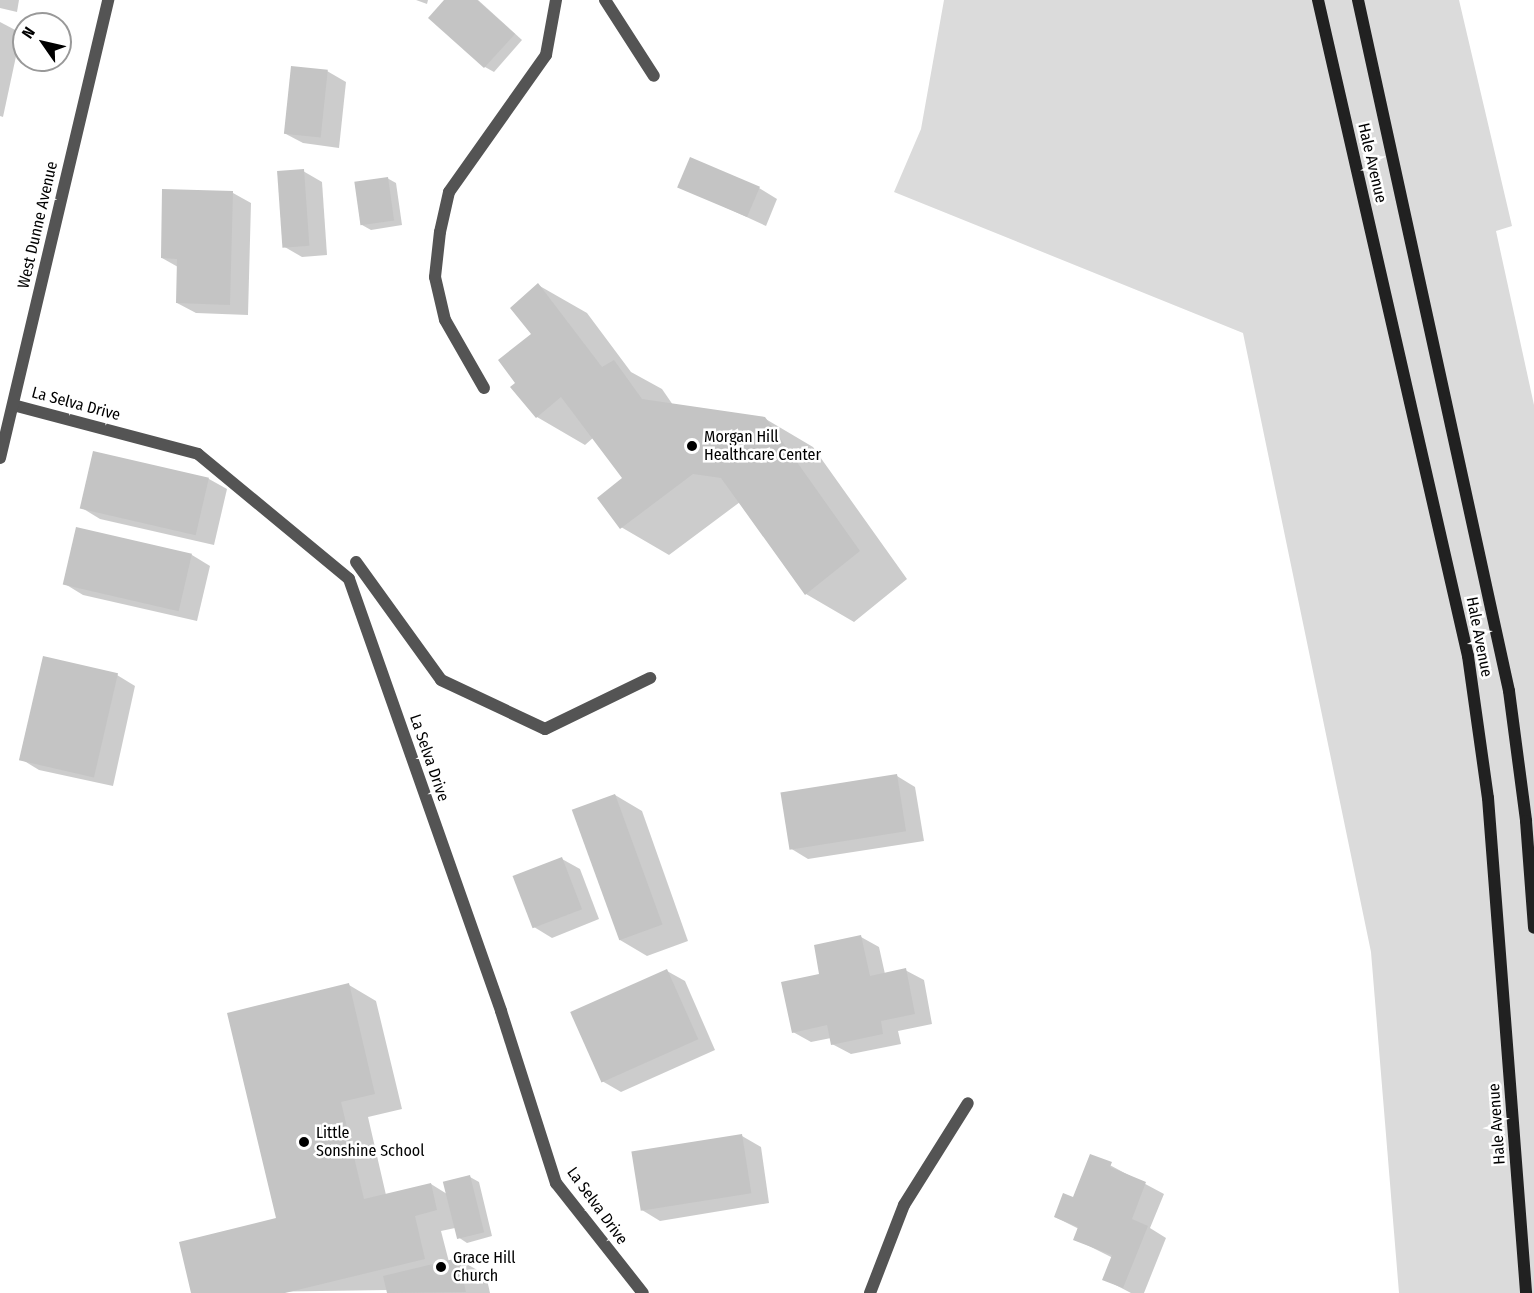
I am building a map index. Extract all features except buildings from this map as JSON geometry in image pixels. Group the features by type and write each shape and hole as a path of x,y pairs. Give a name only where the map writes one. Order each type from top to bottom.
{"main road":[{"name":"Hale Avenue","path":"1318,0 1468,656 1488,798 1527,1293"},
{"name":"Hale Avenue","path":"1358,0 1509,691 1526,821 1534,928"}],"street":[{"name":"West Dunne Avenue","path":"0,458 108,0"},
{"path":"484,388 446,320 435,278 440,232 449,192 546,55 556,0"},
{"path":"605,0 654,76"},
{"name":"La Selva Drive","path":"12,405 198,454 349,579 501,1011 555,1183 643,1293"},
{"path":"356,562 441,680 544,729 650,678"},
{"path":"870,1293 904,1205 968,1103"}],"shaded area":[{"path":"944,0 1459,0 1512,226 1496,231 1534,405 1534,1293 1399,1293 1371,952 1243,333 894,192 921,129"}],"place":[{"name":"Morgan Hill Healthcare Center","path":"692,446"},
{"name":"Little Sonshine School","path":"304,1142"},
{"name":"Grace Hill Church","path":"441,1267"}]}
